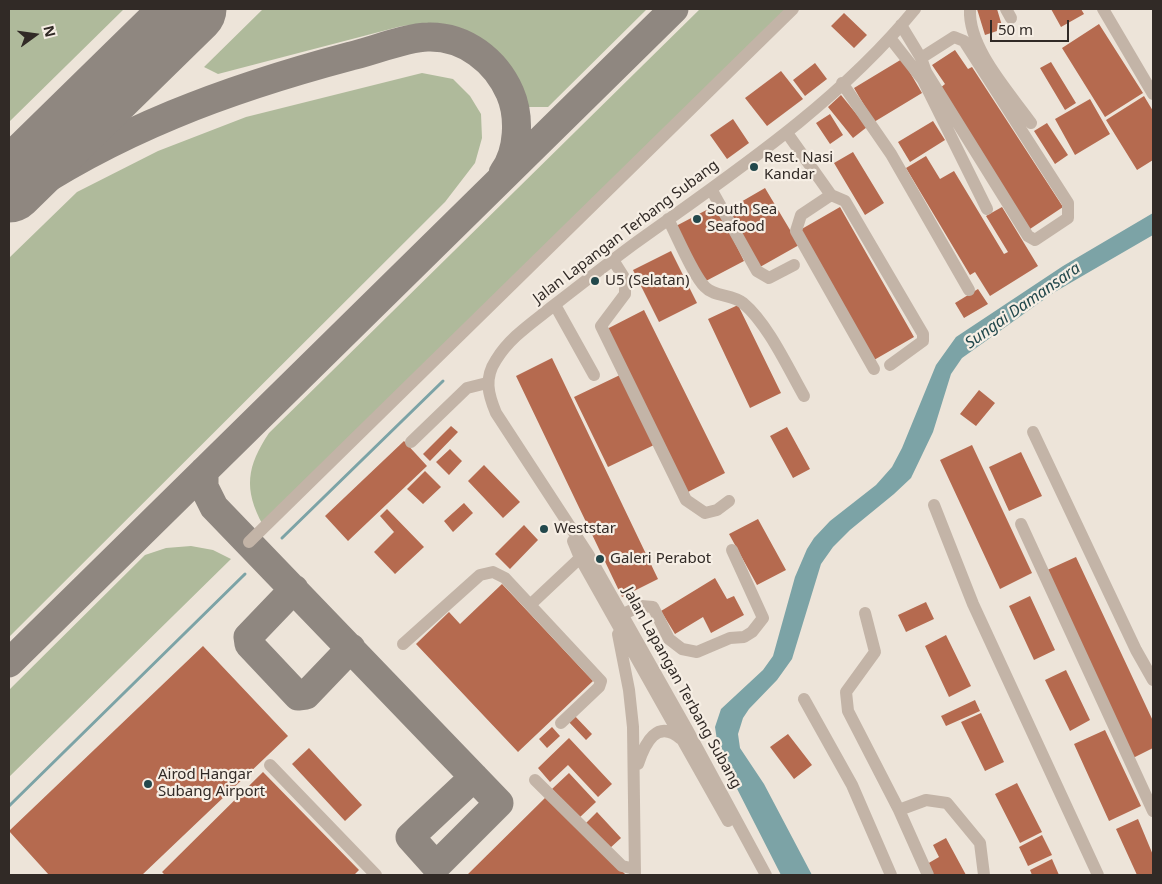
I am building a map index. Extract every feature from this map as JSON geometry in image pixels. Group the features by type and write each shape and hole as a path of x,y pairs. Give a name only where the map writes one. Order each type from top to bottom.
{"street":[{"path":"249,542 794,9"},
{"name":"Jalan Lapangan Terbang Subang","path":"757,875 684,742 588,554 496,413 489,396 487,383 490,370 510,341 613,260 787,133 890,38 914,9"},
{"path":"970,9 970,22 979,45 1031,123"},
{"path":"1103,9 1153,94"},
{"path":"901,25 921,58 926,72 1028,236 1035,240 1068,218 1068,203 964,41 954,37 921,58"},
{"path":"890,38 923,80 987,209"},
{"path":"842,83 891,154 969,290"},
{"path":"787,133 831,196 845,201 923,334 923,341 890,365"},
{"path":"711,189 757,270 769,278 794,265"},
{"path":"831,196 801,215 796,231 874,369"},
{"path":"668,219 703,286 716,293 735,297 751,311 782,357 804,396"},
{"path":"613,260 625,279 625,294 600,326 686,500 705,513 717,510 729,501"},
{"path":"555,305 594,375"},
{"path":"411,442 467,388 487,383"},
{"path":"1033,432 1136,650 1153,680"},
{"path":"934,505 973,604 1098,875"},
{"name":"Jalan Lapangan Terbang Subang","path":"565,520 580,558 619,618 766,875"},
{"path":"1021,524 1153,812"},
{"path":"619,618 642,606 653,607 670,639 682,649 697,652 730,638 744,637 752,632 763,618 732,550"},
{"path":"530,605 580,558"},
{"path":"403,644 486,572 493,572 505,578 601,681 599,687 561,723"},
{"path":"865,613 875,652 846,692 848,711 899,810 928,875"},
{"name":"Jalan Lapangan Terbang Subang","path":"619,618 629,690 635,775 635,872"},
{"path":"804,700 852,784 891,875"},
{"path":"635,775 644,748 651,737 664,730 671,731 684,742"},
{"path":"270,765 376,875"},
{"path":"535,780 622,866 635,872"},
{"path":"899,810 926,800 947,802 980,843 984,856 984,875"}],"green space":[{"path":"9,9 124,9 9,122"},
{"path":"263,9 647,9 548,107 529,107 508,68 496,53 481,41 465,32 446,27 425,25 402,26 218,74 204,67"},
{"path":"700,9 790,9 263,525 252,500 250,478 256,456 269,433"},
{"path":"422,73 453,79 470,96 481,114 482,138 475,163 445,202 9,637 9,258 77,192 158,151 246,117"},
{"path":"191,546 213,550 231,559 9,777 9,690 145,555 166,548"}],"water":[{"name":"Sungai Damansara","path":"1153,213 1153,235 1053,293 962,358 951,374 933,432 911,478 850,530 833,547 821,564 792,659 777,680 749,709 743,718 738,734 740,748 764,784 812,875 781,875 729,773 718,747 715,727 721,709 763,670 773,656 795,577 807,549 814,538 830,521 876,485 892,467 902,448 936,365 956,337 1063,266"}],"building":[{"path":"977,9 997,9 1003,29 985,35"},
{"path":"1051,9 1081,9 1084,14 1061,27"},
{"path":"844,13 867,35 854,48 831,26"},
{"path":"1099,24 1143,93 1105,117 1062,48"},
{"path":"955,50 968,69 972,67 1063,207 1030,229 939,89 945,84 932,65"},
{"path":"902,59 922,93 874,122 854,88"},
{"path":"1051,62 1076,103 1065,110 1040,68"},
{"path":"815,63 827,79 805,96 793,80"},
{"path":"781,71 803,99 767,126 745,98"},
{"path":"841,95 867,127 853,138 828,107"},
{"path":"1144,96 1153,111 1153,160 1137,170 1106,120"},
{"path":"1090,99 1110,134 1075,155 1055,119"},
{"path":"830,114 843,135 830,144 816,123"},
{"path":"733,119 749,143 727,159 710,135"},
{"path":"933,121 945,140 910,162 898,142"},
{"path":"1047,123 1068,155 1055,164 1034,131"},
{"path":"853,152 884,203 865,215 834,163"},
{"path":"926,156 940,179 954,171 1004,254 1008,252 986,216 1002,207 1038,266 990,296 975,272 970,275 906,168"},
{"path":"765,188 799,245 760,267 727,210"},
{"path":"716,205 744,261 704,282 676,226"},
{"path":"840,207 914,337 874,360 800,230"},
{"path":"671,251 697,303 659,322 633,270"},
{"path":"978,289 988,304 964,318 955,303"},
{"path":"738,305 781,393 750,408 708,319"},
{"path":"644,310 725,473 686,493 605,330"},
{"path":"552,358 658,579 622,597 516,376"},
{"path":"620,375 654,445 608,467 574,397"},
{"path":"979,390 995,403 976,426 960,414"},
{"path":"451,426 458,432 430,461 423,454"},
{"path":"787,427 810,469 793,478 770,436"},
{"path":"404,441 427,466 348,541 325,516"},
{"path":"972,445 1032,573 1000,589 940,460"},
{"path":"450,449 462,461 449,475 436,462"},
{"path":"1021,452 1042,496 1009,511 989,467"},
{"path":"484,465 520,502 503,518 468,481"},
{"path":"425,471 441,487 423,504 407,489"},
{"path":"464,503 473,513 453,532 444,521"},
{"path":"387,509 424,547 395,574 374,552 394,532 380,516"},
{"path":"758,519 786,570 757,585 729,534"},
{"path":"524,525 538,540 510,569 495,554"},
{"path":"1076,557 1153,721 1153,748 1133,758 1045,571"},
{"path":"715,578 727,599 734,596 744,615 711,633 703,617 675,634 661,611"},
{"path":"502,584 593,681 518,752 416,644 449,612 460,624"},
{"path":"1030,596 1055,650 1034,660 1009,606"},
{"path":"926,602 934,619 906,632 898,615"},
{"path":"946,635 971,686 949,697 925,646"},
{"name":"Airod Hangar Subang Airport","path":"203,646 288,736 142,875 49,875 9,831"},
{"path":"1066,670 1090,720 1070,731 1045,680"},
{"path":"975,700 980,711 946,726 941,716"},
{"path":"981,713 1004,762 985,771 961,722"},
{"path":"573,714 592,734 586,740 567,720"},
{"path":"552,727 560,736 547,748 539,739"},
{"path":"1105,730 1141,806 1109,821 1074,744"},
{"path":"788,734 812,765 794,779 770,747"},
{"path":"569,738 612,784 598,797 568,765 550,782 538,768"},
{"path":"309,748 362,805 345,821 292,764"},
{"path":"263,772 359,870 354,875 165,875 162,872"},
{"path":"569,773 596,802 579,818 552,789"},
{"path":"1017,783 1042,832 1020,843 995,794"},
{"path":"548,795 625,874 467,875"},
{"path":"597,812 621,838 609,849 585,824"},
{"path":"1138,819 1153,855 1152,875 1137,875 1116,829"},
{"path":"1042,835 1052,855 1028,866 1019,847"},
{"path":"946,838 966,875 933,875 927,864 939,857 933,845"},
{"path":"1052,859 1059,875 1032,875 1030,870"}],"waterway":[{"path":"282,538 443,381"},
{"path":"9,806 245,574"}],"taxiway":[{"path":"9,663 674,9"},
{"path":"9,203 49,177 90,154 173,114 305,69 400,42 428,37 442,38 467,46 488,61 504,81 513,102 516,134 512,155 503,173"},
{"path":"204,471 204,487 214,507 499,803 436,866 410,837 474,777"},
{"path":"294,589 248,637 249,644 298,696 306,695 351,648"}],"runway":[{"path":"9,187 191,9"}],"place":[{"name":"Rest. Nasi Kandar","path":"754,167"},
{"name":"South Sea Seafood","path":"697,219"},
{"name":"U5 (Selatan)","path":"595,281"},
{"name":"Weststar","path":"544,529"},
{"name":"Galeri Perabot","path":"600,559"},
{"name":"Airod Hangar Subang Airport","path":"148,784"}]}
